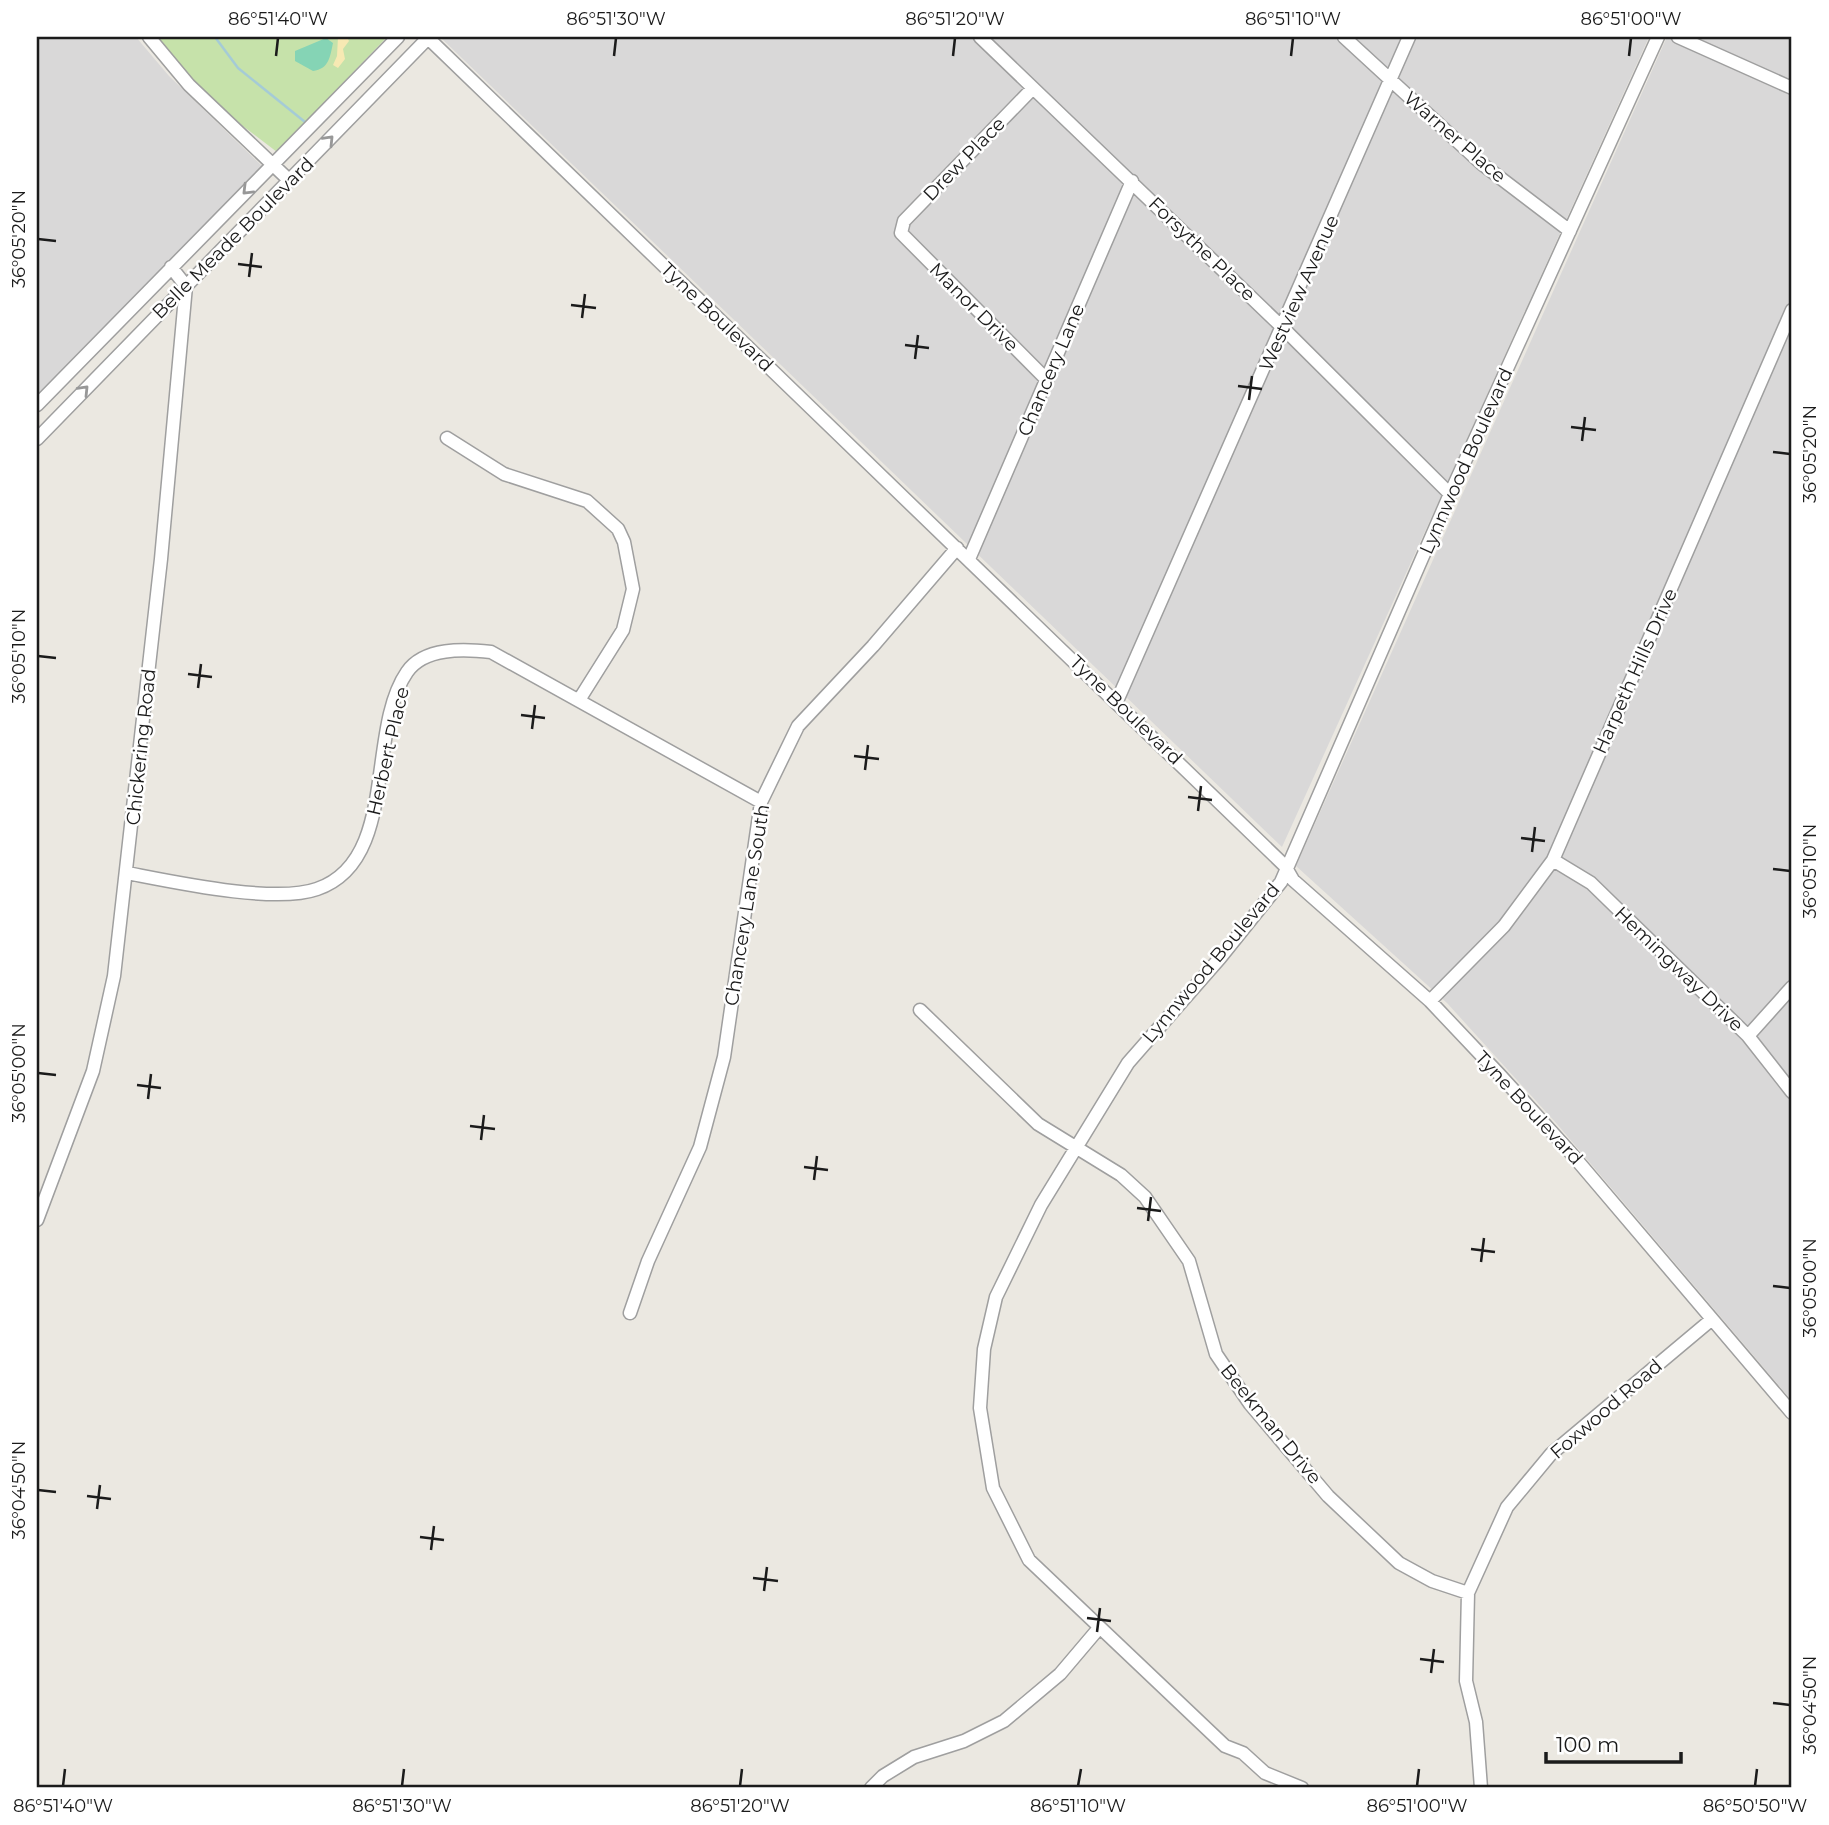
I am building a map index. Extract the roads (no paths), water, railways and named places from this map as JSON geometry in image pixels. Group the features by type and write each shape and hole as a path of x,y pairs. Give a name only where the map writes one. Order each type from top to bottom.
{"street":[{"path":"149,37 188,85 290,181"},
{"name":"Belle Meade Boulevard","path":"37,405 398,37"},
{"name":"Belle Meade Boulevard","path":"37,439 428,37"},
{"name":"Tyne Boulevard","path":"428,37 1117,701 1285,866 1293,880 1430,1001 1570,1152 1792,1413"},
{"name":"Forsythe Place","path":"979,37 1132,181 1450,494"},
{"name":"Warner Place","path":"1344,37 1482,163 1570,231"},
{"name":"Westview Avenue","path":"1117,701 1409,37"},
{"name":"Lynnwood Boulevard","path":"1302,1788 1265,1773 1243,1753 1225,1746 1029,1560 993,1488 980,1408 984,1349 996,1297 1028,1230 1074,1149 1128,1063 1220,958 1281,882 1285,866 1450,494 1658,37"},
{"path":"1678,37 1792,88"},
{"name":"Drew Place","path":"901,233 904,221 1033,88"},
{"name":"Chancery Lane","path":"969,559 1132,181"},
{"name":"Manor Drive","path":"901,233 1047,380"},
{"path":"172,267 186,286"},
{"name":"Chickering Road","path":"37,1220 93,1071 114,976 161,559 186,286"},
{"name":"Harpeth Hills Drive","path":"1430,1001 1504,926 1553,860 1792,310"},
{"path":"447,438 504,474 587,501 618,529 624,542 634,589 623,630 579,700"},
{"name":"Chancery Lane South","path":"630,1313 648,1261 700,1147 724,1057 761,802 798,726 873,646 957,548"},
{"name":"Herbert Place","path":"127,873 193,886 292,895 319,889 344,875 369,837 396,696 407,671 431,655 463,649 491,652 708,775 761,802"},
{"name":"Hemingway Drive","path":"1553,860 1591,883 1748,1036 1792,1092"},
{"path":"1748,1036 1792,987"},
{"name":"Beekman Drive","path":"920,1010 1010,1100 1074,1149 1121,1175 1145,1197 1189,1261 1216,1354 1250,1404 1328,1496 1399,1563 1432,1581 1468,1593"},
{"name":"Foxwood Road","path":"1481,1788 1476,1722 1465,1681 1468,1593 1507,1507 1551,1454 1711,1320"},
{"path":"871,1788 883,1776 914,1757 964,1741 1004,1721 1060,1674 1099,1628"}],"waterway":[{"path":"215,37 238,68 305,122"}]}
